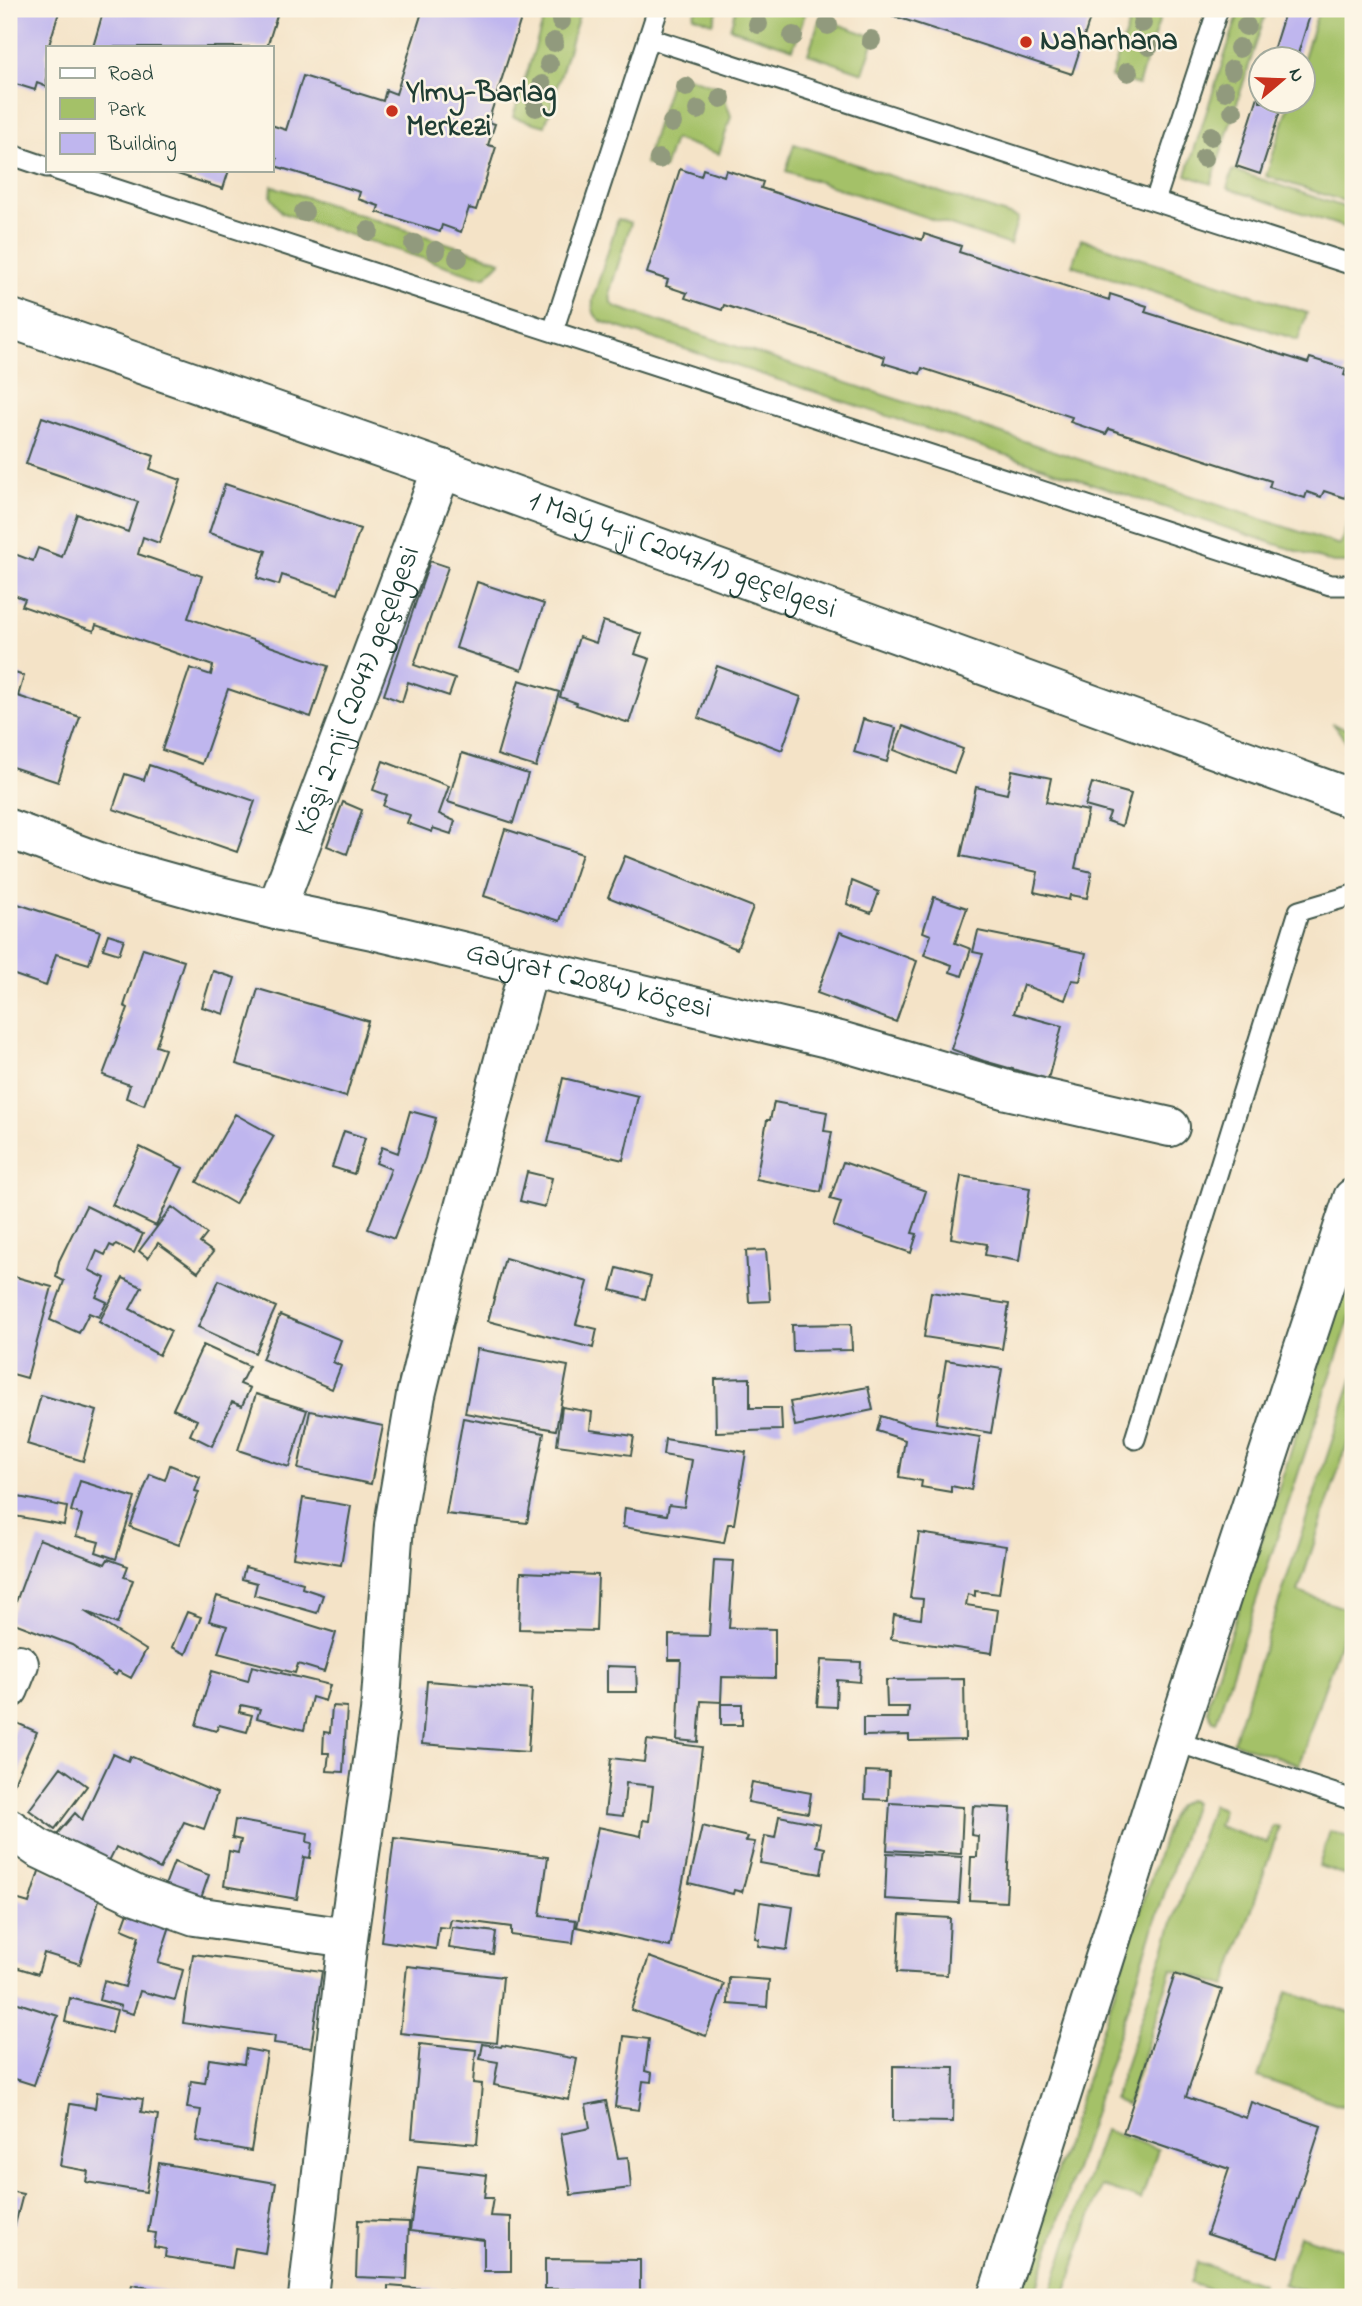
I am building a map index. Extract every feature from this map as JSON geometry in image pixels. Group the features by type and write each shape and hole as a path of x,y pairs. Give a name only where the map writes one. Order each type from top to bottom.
{"street":[{"name":"1 Maý 4-ji (2047/1) geçelgesi","path":"9,318 442,469 1353,799"},
{"name":"Köşi 2-nji (2047) geçelgesi","path":"276,911 442,469"},
{"name":"Gaýrat (2084) köçesi","path":"9,829 110,866 276,911 377,931 840,1041 1007,1090 1170,1127"},
{"path":"308,2297 348,1938 380,1712 394,1525 416,1395 529,967"},
{"path":"997,2297 1174,1741 1353,1198"},
{"path":"9,1828 38,1848 136,1895 195,1916 348,1938"}],"lane":[{"path":"553,331 658,9"},
{"path":"1155,201 1218,9"},
{"path":"649,38 1353,265"},
{"path":"9,154 46,167"},
{"path":"63,172 1317,581 1331,585 1353,585"},
{"path":"1135,1439 1299,911 1353,895"},
{"path":"1174,1741 1353,1800"}],"green space":[{"path":"547,9 580,12 545,126 513,117"},
{"path":"696,9 718,9 713,23 693,16"},
{"path":"736,9 790,9 805,14 793,49 730,28"},
{"path":"1134,9 1163,9 1138,85 1111,77"},
{"path":"1240,9 1267,9 1255,46 1246,46 1246,75 1211,184 1186,175"},
{"path":"1319,9 1353,9 1353,204 1266,176 1285,116 1316,116 1316,46 1308,46"},
{"path":"820,18 875,37 863,73 808,54"},
{"path":"677,77 688,77 721,88 731,116 719,154 674,139 664,169 645,163 669,86"},
{"path":"794,144 1018,218 1010,245 786,171"},
{"path":"1233,170 1353,210 1353,230 1227,188"},
{"path":"272,186 501,261 486,276 477,276 282,213 271,197"},
{"path":"618,219 631,223 610,291 611,303 616,307 1340,545 1353,507 1353,563 1333,563 603,322 594,312 593,299"},
{"path":"1081,239 1307,313 1298,340 1072,265"},
{"path":"1334,725 1353,731 1353,746 1346,741"},
{"path":"1353,1263 1353,1308 1216,1722 1208,1711 1209,1699"},
{"path":"1353,1377 1353,1426 1298,1592 1350,1610 1299,1765 1233,1742"},
{"path":"1188,1800 1194,1802 1034,2297 1017,2297 1170,1818 1178,1805"},
{"path":"1212,1805 1223,1809 1218,1826 1267,1843 1273,1826 1279,1828 1226,1986 1172,1969 1127,2105 1114,2100"},
{"path":"1330,1831 1353,1839 1351,1877 1319,1866"},
{"path":"1287,1991 1353,2014 1353,2109 1258,2077"},
{"path":"1104,2130 1158,2149 1141,2200 1101,2186 1064,2297 1049,2297"},
{"path":"1299,2235 1353,2252 1353,2288 1350,2297 1322,2297 1283,2284"},
{"path":"1197,2262 1262,2284 1259,2293 1271,2297 1232,2297 1190,2283"}],"building":[{"path":"9,9 60,9 49,46 46,46 46,87 37,83 35,90 9,82"},
{"path":"104,9 279,9 267,46 93,46"},
{"name":"Ylmy-Barlag Merkezi","path":"423,9 524,9 488,122 495,124 488,145 496,147 476,210 469,208 461,232 442,225 440,232 377,212 379,206 358,199 360,192 275,166 277,159 273,158 273,126 286,130 303,76 383,101 386,90 396,94"},
{"name":"Naharhana","path":"872,9 1093,9 1072,74"},
{"path":"1286,9 1312,9 1300,46 1274,46"},
{"path":"1252,116 1279,116 1260,174 1236,166"},
{"path":"680,169 701,176 703,169 724,176 726,170 763,182 761,188 922,240 924,234 961,246 959,252 1109,300 1110,294 1147,306 1145,312 1308,363 1310,358 1346,369 1344,375 1353,378 1353,470 1345,498 1324,491 1321,497 1307,492 1305,498 1269,487 1271,481 1109,429 1106,434 1070,422 1072,417 922,368 920,374 883,363 885,357 724,305 722,310 685,298 687,293 666,286 668,280 647,273"},
{"path":"171,172 228,172 223,189"},
{"path":"42,417 154,456 150,469 181,480 159,543 143,537 138,554 202,576 188,618 328,666 311,717 228,689 202,764 162,750 190,668 211,675 213,666 96,625 94,631 22,606 25,599 9,593 9,562 12,553 33,561 38,548 62,557 77,514 128,532 138,502 26,464"},
{"path":"225,484 360,529 338,594 282,575 279,585 257,578 266,551 209,533"},
{"path":"430,561 448,567 414,665 455,679 449,696 408,682 402,702 384,695"},
{"path":"477,582 544,604 522,670 456,648"},
{"path":"603,621 642,634 635,654 650,659 629,723 560,697 579,637 596,643"},
{"path":"717,666 801,697 782,750 698,718"},
{"path":"9,671 24,676 18,696 80,717 58,782 9,766"},
{"path":"519,680 559,692 536,767 497,755"},
{"path":"863,719 896,728 887,762 854,752"},
{"path":"903,726 963,749 954,773 894,750"},
{"path":"462,753 528,774 513,823 448,802"},
{"path":"383,761 449,786 439,814 455,821 451,834 433,828 432,832 407,823 410,815 383,806 387,795 373,790"},
{"path":"149,765 255,801 237,852 113,809 125,774 144,780"},
{"path":"1012,770 1051,778 1046,802 1088,811 1075,868 1092,872 1087,898 1070,895 1069,900 1034,892 1038,872 961,856 976,787 1007,794"},
{"path":"1092,783 1131,794 1122,826 1107,821 1110,813 1085,806"},
{"path":"343,802 362,810 347,854 327,846"},
{"path":"505,829 582,854 560,921 484,896"},
{"path":"625,856 753,907 737,949 608,897"},
{"path":"852,881 879,892 871,913 847,904"},
{"path":"934,897 967,908 955,943 971,949 962,976 950,972 952,965 924,955 931,935 923,932"},
{"path":"9,901 100,931 89,964 56,954 46,986 9,973"},
{"path":"978,931 1086,953 1080,981 1072,980 1065,1000 1023,985 1014,1013 1062,1026 1048,1079 951,1049 983,954 973,952"},
{"path":"840,932 917,961 896,1022 817,993"},
{"path":"108,934 124,939 119,954 103,949"},
{"path":"143,948 184,961 156,1046 165,1049 144,1105 126,1098 130,1085 103,1075 128,1008 124,1006"},
{"path":"213,971 235,978 224,1014 202,1007"},
{"path":"258,989 368,1021 346,1097 236,1064"},
{"path":"563,1078 638,1096 623,1160 548,1142"},
{"path":"774,1102 827,1112 824,1131 832,1132 821,1192 756,1179 767,1120 770,1120"},
{"path":"410,1111 436,1118 425,1158 394,1239 368,1229 391,1169 376,1163 382,1147 398,1153"},
{"path":"235,1114 274,1136 235,1204 197,1182"},
{"path":"344,1131 365,1138 354,1174 332,1167"},
{"path":"140,1147 183,1168 156,1226 112,1205"},
{"path":"843,1162 926,1191 912,1233 917,1234 911,1253 833,1226 841,1202 830,1199"},
{"path":"527,1172 552,1178 545,1207 520,1201"},
{"path":"961,1176 1030,1188 1019,1261 985,1255 987,1244 951,1238"},
{"path":"86,1206 143,1234 134,1253 116,1244 114,1247 110,1245 105,1255 97,1251 89,1270 105,1278 96,1297 107,1302 99,1317 89,1313 79,1333 50,1320 64,1281 56,1277 59,1261"},
{"path":"172,1207 207,1234 200,1243 213,1252 198,1272 158,1243 148,1258 139,1251"},
{"path":"766,1250 770,1301 749,1302 746,1251"},
{"path":"505,1258 588,1282 576,1324 597,1329 593,1348 488,1321"},
{"path":"617,1268 651,1277 645,1299 611,1290"},
{"path":"9,1275 52,1287 27,1378 9,1373"},
{"path":"123,1278 142,1287 130,1309 171,1331 159,1355 99,1322"},
{"path":"219,1280 276,1307 255,1353 198,1327"},
{"path":"931,1292 1009,1304 1002,1349 924,1337"},
{"path":"280,1315 341,1340 333,1362 341,1366 332,1389 262,1359"},
{"path":"851,1324 852,1350 793,1351 792,1325"},
{"path":"203,1345 249,1366 240,1384 250,1388 242,1406 232,1402 212,1446 190,1435 197,1420 173,1409"},
{"path":"477,1349 568,1366 556,1430 465,1413"},
{"path":"946,1360 1002,1369 991,1433 936,1423"},
{"path":"750,1378 750,1408 781,1408 782,1430 716,1432 715,1379"},
{"path":"868,1387 873,1410 795,1426 790,1402"},
{"path":"256,1394 307,1410 289,1467 238,1450"},
{"path":"41,1395 97,1411 83,1461 27,1444"},
{"path":"562,1407 592,1412 590,1430 634,1436 631,1455 557,1445"},
{"path":"310,1411 383,1426 371,1484 298,1469"},
{"path":"881,1416 908,1425 980,1437 971,1490 951,1486 951,1492 921,1487 922,1481 899,1477 905,1440 877,1431"},
{"path":"463,1418 544,1433 527,1523 446,1514"},
{"path":"665,1439 746,1452 734,1524 728,1524 724,1543 623,1527 625,1508 667,1515 669,1505 684,1507 692,1460 663,1455"},
{"path":"170,1465 200,1477 195,1491 199,1492 179,1545 130,1527 150,1474 165,1480"},
{"path":"80,1481 135,1498 116,1559 96,1552 99,1542 76,1536 82,1515 71,1511"},
{"path":"9,1495 67,1507 64,1525 9,1515"},
{"path":"303,1498 351,1506 341,1565 293,1557"},
{"path":"919,1533 1006,1546 999,1594 975,1591 975,1596 968,1594 966,1605 998,1610 992,1653 891,1639 894,1615 921,1619 923,1599 910,1598"},
{"path":"39,1539 105,1564 108,1559 128,1566 124,1577 133,1580 117,1624 84,1611 146,1650 131,1678 118,1671 116,1675 72,1645 9,1621"},
{"path":"714,1560 734,1561 729,1628 775,1629 775,1678 722,1677 721,1702 701,1701 698,1742 677,1740 681,1660 669,1660 669,1635 709,1636"},
{"path":"245,1567 303,1583 302,1588 323,1595 317,1613 254,1595 257,1583 242,1579"},
{"path":"521,1572 598,1575 596,1631 519,1629"},
{"path":"217,1596 336,1633 324,1672 298,1664 295,1673 218,1653 227,1626 209,1621"},
{"path":"187,1612 201,1617 186,1654 172,1647"},
{"path":"821,1660 861,1662 860,1682 837,1680 836,1707 817,1706"},
{"path":"252,1666 330,1685 325,1701 312,1697 304,1730 257,1718 260,1709 241,1705 239,1712 252,1715 247,1732 219,1725 216,1731 196,1725 212,1671 248,1681"},
{"path":"607,1666 636,1667 637,1692 607,1692"},
{"path":"964,1679 965,1740 909,1741 909,1735 863,1736 863,1718 908,1718 909,1707 887,1707 886,1680"},
{"path":"427,1681 532,1689 528,1752 422,1744"},
{"path":"721,1704 742,1704 742,1725 721,1725"},
{"path":"332,1706 347,1707 343,1772 327,1771 329,1753 323,1753 324,1732 330,1733"},
{"path":"17,1723 37,1732 9,1794 9,1741"},
{"path":"647,1740 702,1747 690,1846 670,1947 577,1927 598,1827 641,1836 643,1820 649,1821 653,1786 626,1783 623,1816 605,1814 611,1758 644,1762"},
{"path":"113,1754 128,1761 130,1756 217,1793 204,1829 184,1822 160,1869 116,1847 107,1865 70,1845 57,1834 75,1813 82,1820"},
{"path":"61,1767 87,1786 55,1829 29,1810"},
{"path":"866,1771 889,1772 888,1800 865,1799"},
{"path":"752,1782 811,1793 808,1813 748,1802"},
{"path":"890,1803 963,1807 961,1854 887,1850"},
{"path":"973,1806 1011,1808 1006,1902 969,1900 971,1857 977,1857 978,1836 971,1835"},
{"path":"779,1816 820,1824 816,1846 825,1848 821,1874 760,1863 765,1836 775,1838"},
{"path":"235,1820 308,1833 307,1842 312,1843 310,1858 304,1857 297,1899 224,1886 229,1851 238,1853 241,1840 232,1838"},
{"path":"702,1826 748,1837 746,1841 755,1842 742,1892 734,1890 733,1894 689,1883"},
{"path":"394,1838 548,1857 540,1916 576,1920 573,1943 511,1935 511,1927 451,1919 449,1928 439,1927 436,1949 381,1941"},
{"path":"887,1853 962,1857 959,1903 885,1899"},
{"path":"174,1862 209,1875 198,1907 162,1893"},
{"path":"40,1868 101,1893 80,1964 44,1953 38,1974 9,1965 9,1897 29,1903"},
{"path":"760,1902 793,1907 787,1950 758,1946 759,1939 755,1938"},
{"path":"130,1907 171,1923 158,1963 183,1970 175,2000 140,1991 133,2014 120,2010 121,2006 99,2000 104,1981 125,1987 139,1936 122,1929"},
{"path":"900,1915 950,1918 947,1975 897,1972"},
{"path":"452,1927 496,1932 493,1954 449,1948"},
{"path":"193,1954 322,1971 311,2048 274,2043 275,2036 183,2023"},
{"path":"649,1957 724,1984 706,2036 631,2010"},
{"path":"407,1966 503,1977 497,2043 400,2033"},
{"path":"1175,1974 1222,1990 1186,2097 1246,2118 1251,2102 1321,2126 1278,2257 1207,2234 1229,2169 1123,2133"},
{"path":"729,1977 769,1980 767,2007 728,2004"},
{"path":"70,1998 117,2010 111,2033 65,2022"},
{"path":"9,2000 58,2016 34,2085 9,2077"},
{"path":"624,2036 649,2039 645,2071 652,2073 651,2082 643,2081 639,2110 615,2107"},
{"path":"420,2044 476,2050 473,2083 482,2084 477,2144 412,2138"},
{"path":"483,2044 577,2059 569,2100 494,2085 498,2062 480,2059"},
{"path":"246,2049 267,2053 251,2151 196,2141 201,2110 187,2108 191,2081 205,2083 209,2059 244,2064"},
{"path":"893,2066 954,2067 953,2122 893,2121"},
{"path":"97,2092 143,2099 141,2112 158,2115 146,2192 86,2182 88,2171 60,2166 70,2104 95,2108"},
{"path":"606,2101 618,2158 628,2157 631,2188 571,2195 561,2134 590,2128 586,2105"},
{"path":"159,2163 276,2183 265,2253 235,2248 232,2268 165,2257 166,2249 154,2247 156,2233 148,2232"},
{"path":"418,2167 487,2175 484,2198 493,2198 490,2216 511,2217 511,2271 484,2271 484,2240 410,2231"},
{"path":"9,2191 23,2194 15,2225 9,2223"},
{"path":"358,2220 409,2222 407,2279 356,2277"},
{"path":"545,2259 640,2260 640,2297 615,2297 615,2294 605,2294 605,2297 571,2297 571,2294 576,2294 576,2289 545,2289"},
{"path":"132,2285 195,2296 195,2297 130,2297"},
{"path":"388,2286 454,2291 453,2297 388,2297"}],"place":[{"name":"Naharhana","path":"1026,42"},
{"name":"Ylmy-Barlag Merkezi","path":"392,111"}]}
